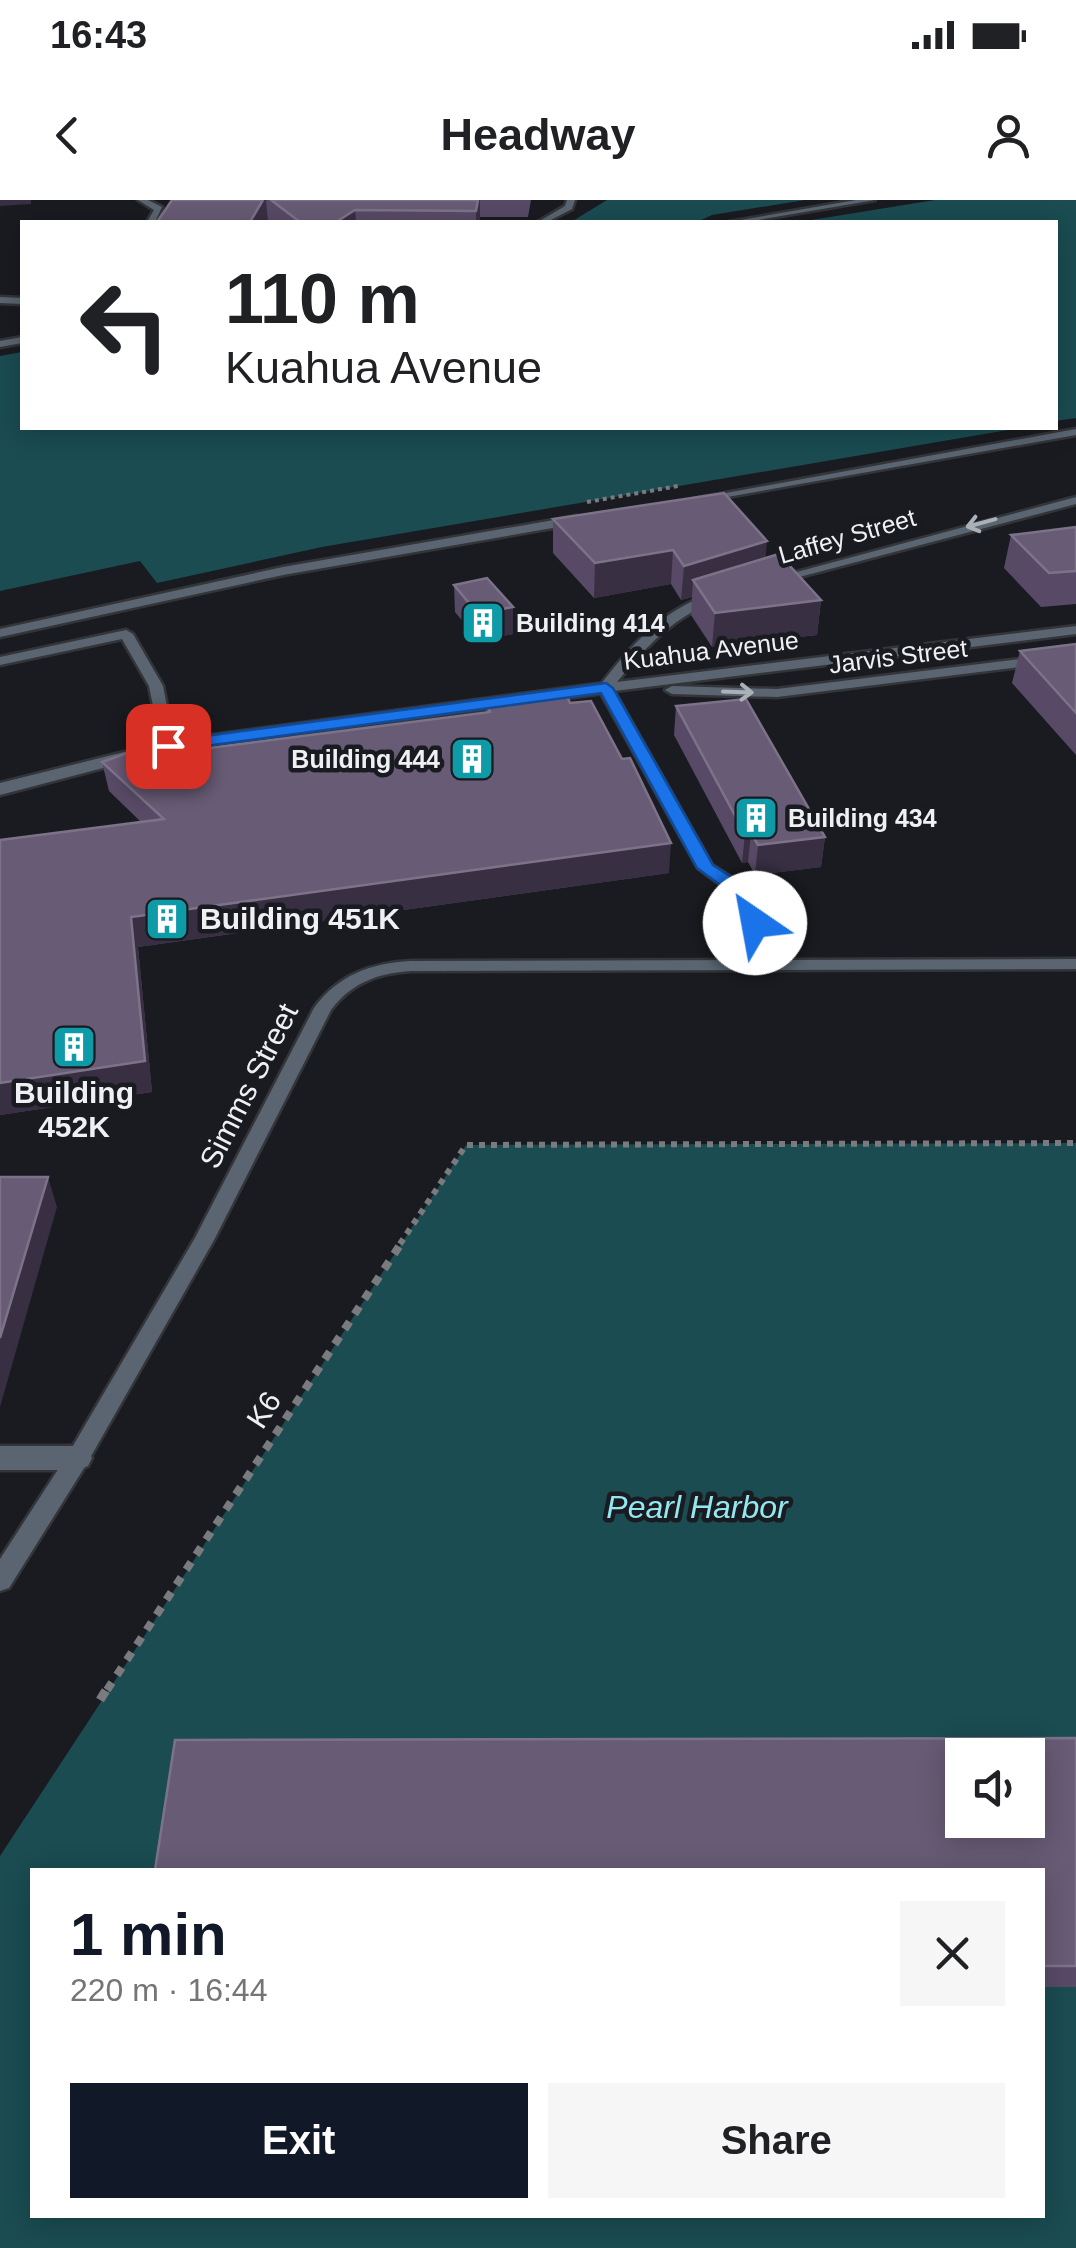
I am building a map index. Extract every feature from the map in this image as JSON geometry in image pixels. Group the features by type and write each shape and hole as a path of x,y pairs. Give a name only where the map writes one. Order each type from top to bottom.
{"street":[{"name":"Kuahua Avenue","path":"0,789 168,746 606,688"},
{"path":"0,1458 78,1458"}],"lane":[{"path":"142,200 159,209 152,220"},
{"path":"546,220 569,207 571,200"},
{"path":"745,220 871,200"},
{"path":"687,501 1076,432"},
{"name":"Laffey Street","path":"763,583 1076,500"},
{"path":"0,634 283,570 591,518"},
{"path":"728,593 692,604 664,619 606,688 706,868 750,900 759,964"},
{"name":"Kuahua Avenue","path":"606,688 1076,630"},
{"path":"0,662 126,634 156,686 168,746"},
{"name":"Jarvis Street","path":"606,688 777,694 1076,656"},
{"name":"Simms Street","path":"0,1580 78,1458 204,1240 322,1008 342,986 374,971 398,966 1076,964"}],"path":[{"name":"K6","path":"100,1700 466,1145 1076,1143"}],"water":[{"path":"607,200 1076,200 1076,418 1058,421 1058,220 574,220"},
{"path":"20,352 20,430 1007,430 322,547 157,583 140,561 0,591 0,356"},
{"name":"Pearl Harbor","path":"1076,1143 1076,2248 0,2248 0,1856 466,1145"}],"pier":[{"path":"805,200 935,200 811,220 701,220"}],"building":[{"path":"172,200 263,200 251,220 158,220"},
{"path":"271,200 478,200 476,211 355,210 339,220 297,220"},
{"path":"724,493 767,541 684,566 673,550 595,563 553,519"},
{"path":"1076,527 1076,571 1049,573 1011,535"},
{"path":"779,554 821,600 715,613 693,580"},
{"path":"487,578 513,607 478,614 454,585"},
{"path":"1076,644 1076,713 1020,651"},
{"path":"565,692 570,703 591,701 622,759 630,758 671,843 131,917 145,1061 0,1083 0,840 164,819 102,762 139,749 147,756 490,712 486,702"},
{"name":"Building 434","path":"746,699 825,837 758,845 751,833 745,834 676,706"},
{"path":"0,1177 48,1177 0,1338"},
{"path":"945,1738 945,1838 1045,1838 1045,1738 1076,1738 1076,1966 1045,1966 1045,1868 155,1868 175,1740"}],"place":[{"name":"Building 414","path":"483,623"},
{"name":"Building 444","path":"472,759"},
{"name":"Building 434","path":"756,818"},
{"name":"Building 451K","path":"167,919"},
{"name":"Building 452K","path":"74,1047"}],"route":[{"path":"168,746 606,688 706,868 745,894 754,907 755,923"}]}
